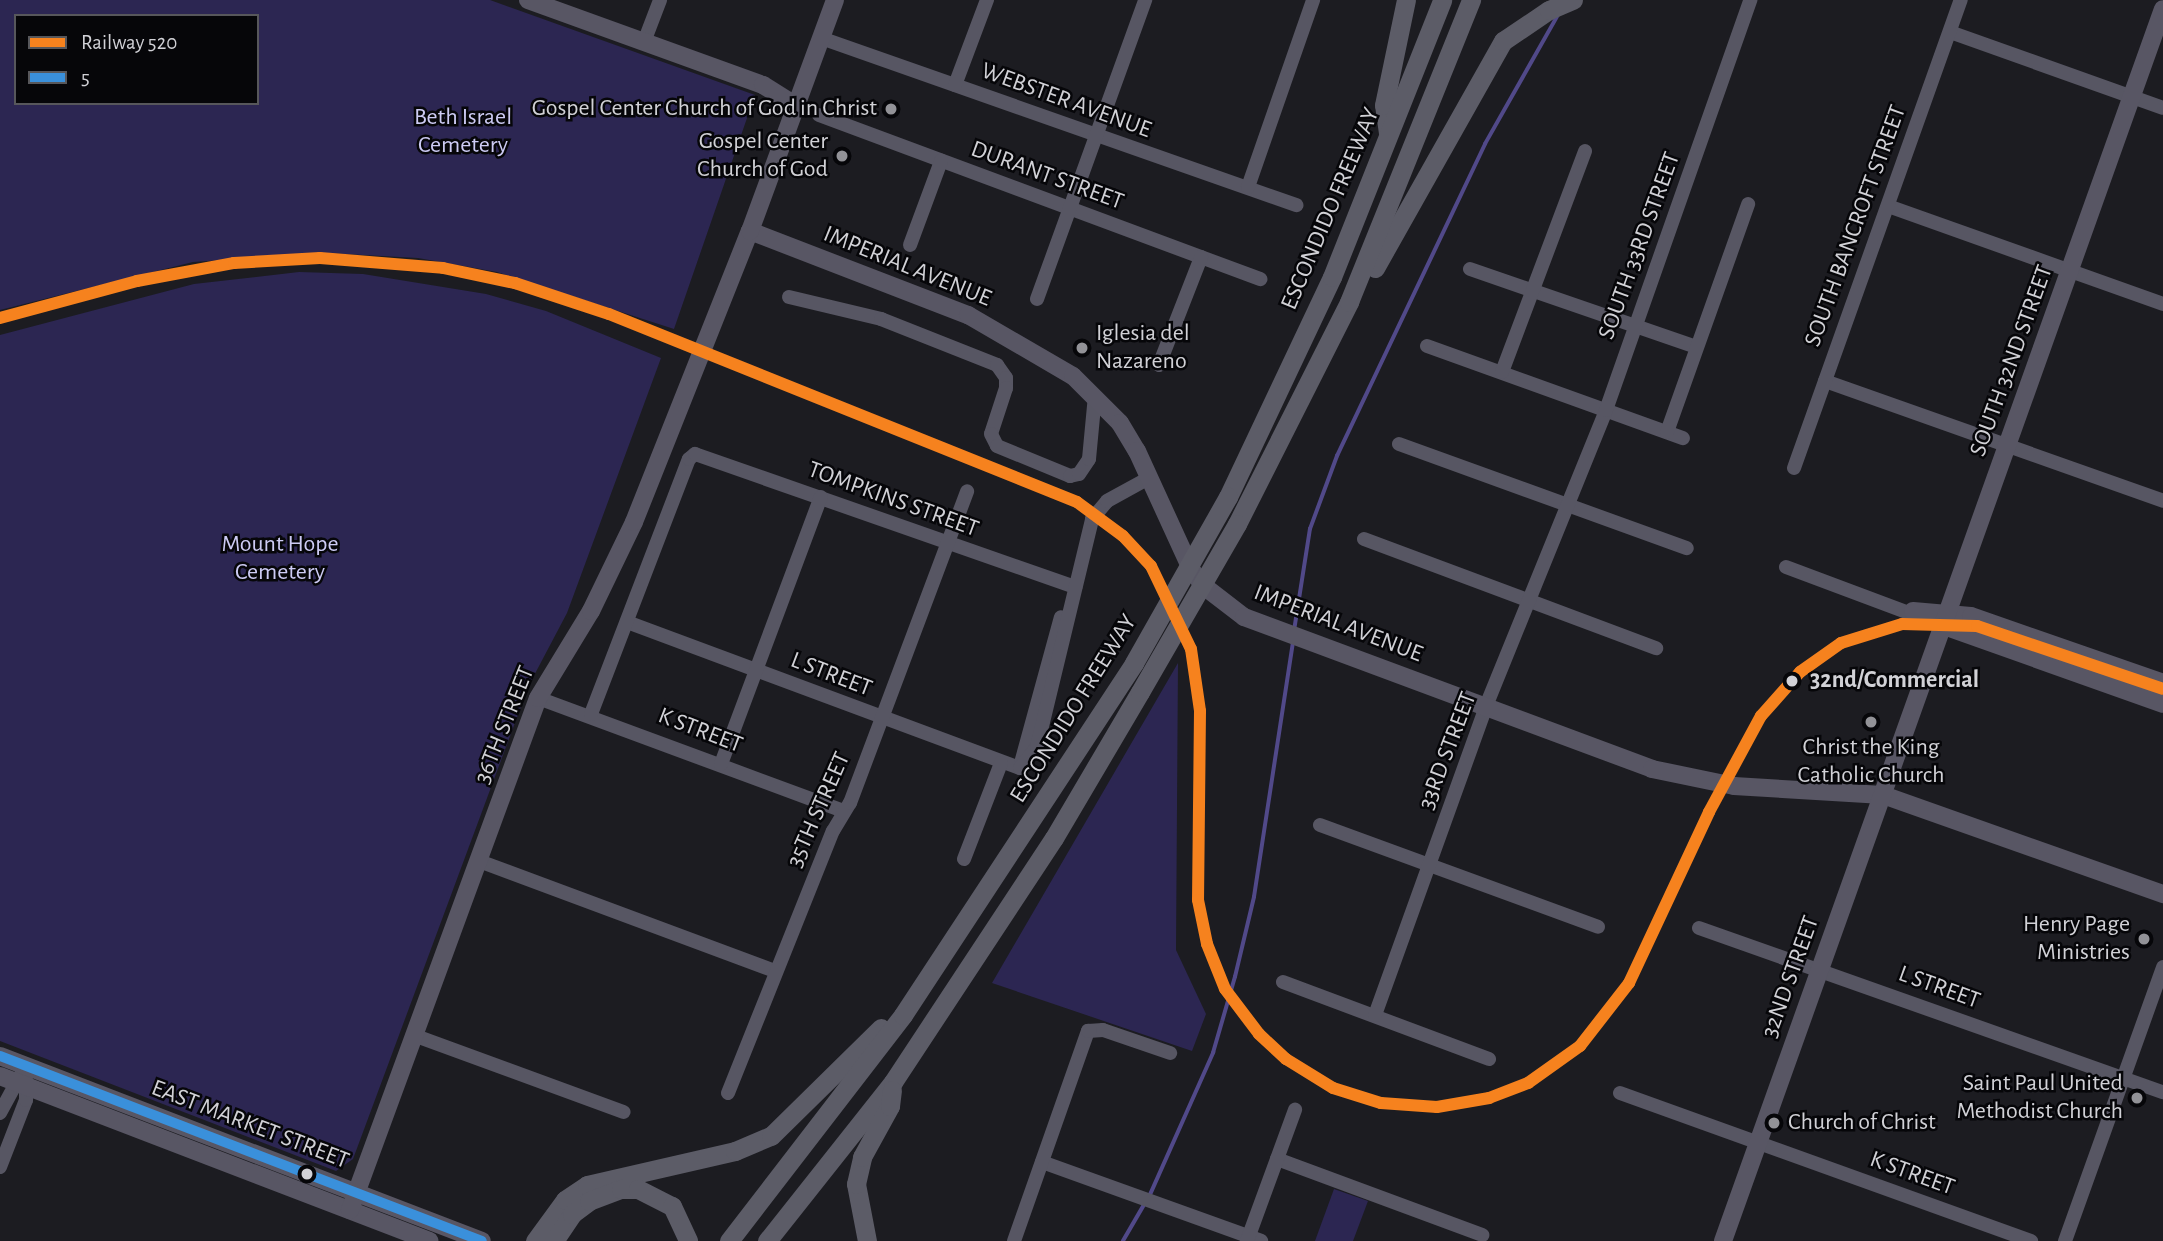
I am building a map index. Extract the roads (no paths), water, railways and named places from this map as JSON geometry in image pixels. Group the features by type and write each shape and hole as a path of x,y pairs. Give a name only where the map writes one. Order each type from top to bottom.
{"highway":[{"path":"1389,135 1384,105 1406,0"},
{"name":"ESCONDIDO FREEWAY","path":"729,1241 929,978 1134,663 1228,497 1332,277 1442,0"},
{"name":"ESCONDIDO FREEWAY","path":"767,1241 893,1082 1054,838 1237,524 1349,302 1471,0"},
{"path":"1349,302 1376,267 1503,41 1549,10 1573,0"},
{"path":"535,1241 565,1200 587,1185 736,1151 771,1136 929,978"},
{"path":"867,1241 856,1184 862,1157 890,1106 893,1082"},
{"path":"554,1241 572,1214 589,1201 621,1189 656,1195 672,1206 688,1241"}],"main road":[{"path":"528,0 763,85 795,105"},
{"path":"750,231 835,0"},
{"name":"SOUTH 32ND STREET","path":"1906,729 2163,9"},
{"name":"36TH STREET","path":"350,1210 538,698 617,561 750,231"},
{"name":"IMPERIAL AVENUE","path":"750,231 968,315 1073,376 1120,423 1150,478 1174,538 1205,587 1244,617 1652,769 1694,780 1883,795 2163,894"},
{"path":"1913,611 1946,620 2163,704"},
{"path":"1946,620 1971,616 2163,683"},
{"name":"32ND STREET","path":"1723,1241 1906,729"},
{"name":"EAST MARKET STREET","path":"0,1056 358,1191 482,1241"},
{"name":"EAST MARKET STREET","path":"14,1081 429,1241"}],"street":[{"path":"644,42 660,0"},
{"path":"955,85 987,0"},
{"path":"1037,299 1145,0"},
{"path":"1248,187 1313,0"},
{"name":"SOUTH 33RD STREET","path":"1568,505 1606,410 1751,0"},
{"name":"SOUTH BANCROFT STREET","path":"1794,468 1961,0"},
{"path":"1950,32 2163,108"},
{"name":"WEBSTER AVENUE","path":"821,38 1296,205"},
{"name":"DURANT STREET","path":"819,115 1261,279"},
{"path":"1502,372 1585,151"},
{"path":"910,245 941,162"},
{"path":"1667,432 1748,204"},
{"path":"1888,206 2163,304"},
{"path":"1159,365 1201,257"},
{"path":"1470,269 1696,347"},
{"path":"789,297 881,319 997,365 1006,378 1006,388 992,434 997,446 1070,476 1086,468 1089,459 1095,396"},
{"path":"1427,346 1683,438"},
{"path":"1825,381 2163,501"},
{"path":"1399,444 1687,548"},
{"name":"TOMPKINS STREET","path":"626,622 689,459 695,454 1074,587"},
{"path":"1074,587 1095,514 1107,501 1150,478"},
{"name":"35TH STREET","path":"728,1093 774,971 882,719 967,491"},
{"path":"721,764 754,669 821,497"},
{"name":"33RD STREET","path":"1375,1015 1486,706 1568,505"},
{"path":"1363,539 1531,599 1656,648"},
{"path":"1786,566 1913,611"},
{"name":"L STREET","path":"626,622 1020,768 1037,747 1076,600 1074,587"},
{"path":"591,714 626,622"},
{"name":"K STREET","path":"538,698 591,714 844,811"},
{"path":"964,859 1001,763"},
{"path":"1320,825 1598,927"},
{"path":"479,861 774,971"},
{"name":"L STREET","path":"1699,928 2163,1092"},
{"path":"2065,1241 2163,967"},
{"path":"1283,982 1489,1059"},
{"path":"1014,1241 1088,1031 1104,1030 1170,1053"},
{"path":"416,1036 624,1112"},
{"path":"0,1113 14,1081 27,1066"},
{"path":"0,1167 26,1100 14,1081"},
{"name":"K STREET","path":"1620,1093 2031,1241"},
{"path":"1042,1163 1252,1239 1295,1110"},
{"path":"1277,1159 1482,1235"}],"waterway":[{"path":"1294,631 1310,529 1337,456 1485,144 1558,15"},
{"path":"1149,1197 1213,1053 1235,977 1254,897 1293,642"},
{"path":"1123,1241 1145,1203"}],"rail line":[{"name":"520","path":"0,318 137,281 234,263 320,258 443,268 515,283 609,314 1077,502 1123,536 1151,566 1191,649 1200,711 1198,900 1207,944 1225,989 1259,1034 1286,1059 1333,1088 1381,1103 1437,1107 1489,1098 1528,1083 1580,1046 1629,983 1709,812 1761,716 1800,672 1841,643 1902,624 1977,626 2163,689"}],"place":[{"name":"Gospel Center Church of God in Christ","path":"891,109"},
{"name":"Gospel Center Church of God","path":"842,156"},
{"name":"Iglesia del Nazareno","path":"1082,348"},
{"name":"32nd/Commercial","path":"1792,681"},
{"name":"Christ the King Catholic Church","path":"1871,722"},
{"name":"Henry Page Ministries","path":"2144,939"},
{"name":"Saint Paul United Methodist Church","path":"2137,1098"},
{"name":"Church of Christ","path":"1774,1123"}],"park label":[{"name":"Beth Israel Cemetery","path":"463,132"},
{"name":"Mount Hope Cemetery","path":"280,559"}]}
